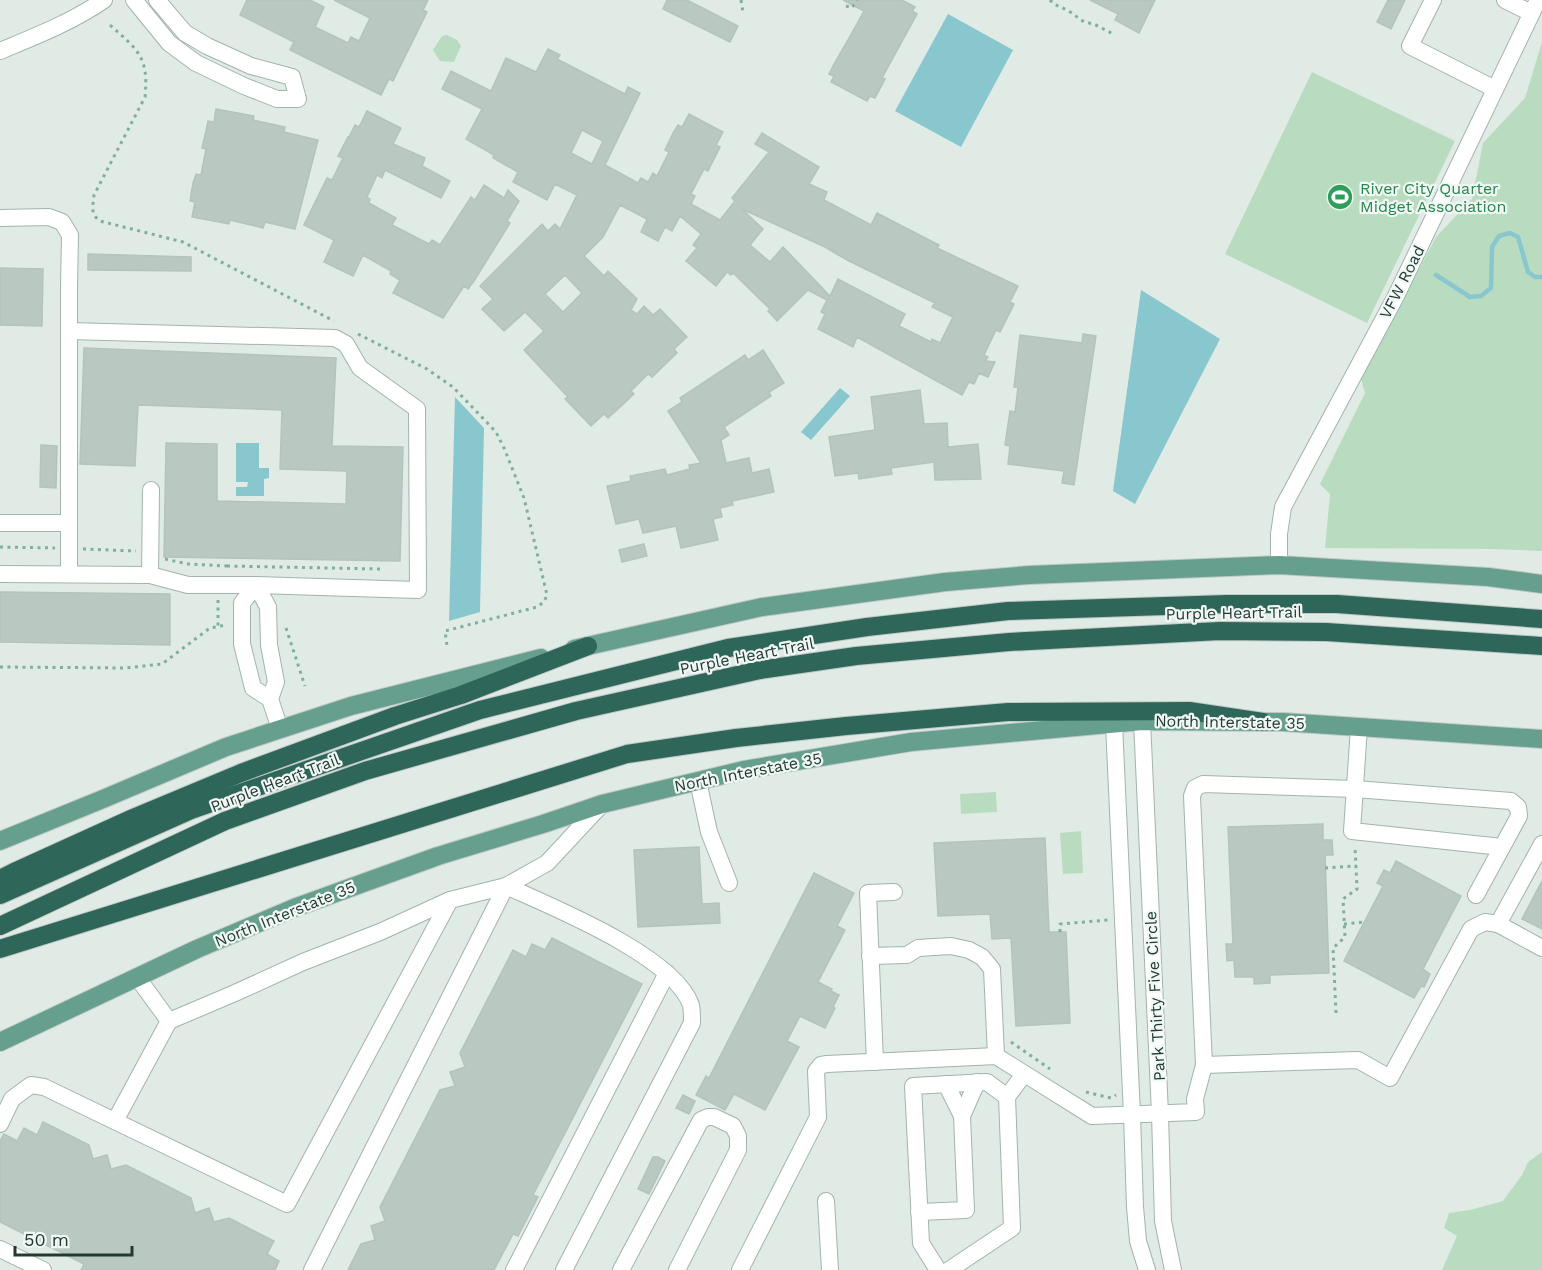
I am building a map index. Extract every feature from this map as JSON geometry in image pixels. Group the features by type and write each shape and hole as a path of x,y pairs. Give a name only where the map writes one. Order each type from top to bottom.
{"highway":[{"name":"Purple Heart Trail","path":"0,895 191,810 480,710 729,648 867,627 1008,611 1227,604 1337,604 1542,619"},
{"name":"Purple Heart Trail","path":"0,926 225,821 365,771 576,711 760,670 856,656 1009,642 1220,631 1326,632 1542,646"},
{"path":"0,879 133,818 241,773 395,716 461,695 588,646"},
{"path":"0,949 627,754 736,738 1008,712 1189,711 1263,722"}],"main road":[{"path":"0,841 226,747 351,705 588,646 762,607 945,582 1029,575 1279,565 1488,577 1542,584"},
{"name":"North Interstate 35","path":"0,1042 197,949 294,908 438,856 602,804 744,770 911,742 1142,721 1263,722 1542,739"}],"street":[{"path":"0,51 44,33 104,0"},
{"path":"134,0 169,43 196,63 278,99 298,99 292,77 251,66 207,46 185,33 157,0"},
{"path":"1433,0 1410,46 1495,89"},
{"path":"1505,0 1534,7"},
{"name":"VFW Road","path":"1279,565 1278,534 1282,507 1396,296 1534,7"},
{"path":"0,218 49,217 62,222 70,235 69,573"},
{"path":"0,574 150,575 188,585 418,590 417,409 360,368 346,344 335,338 69,332"},
{"path":"150,575 151,490"},
{"path":"0,523 69,523"},
{"path":"256,585 242,603 242,644 253,688 270,699"},
{"path":"256,585 268,607 268,645 276,682 270,699 280,729"},
{"name":"Park Thirty Five Circle","path":"1142,721 1163,1221 1173,1270"},
{"name":"Park Thirty Five Circle","path":"1114,724 1135,1207 1138,1241 1147,1270"},
{"path":"1359,727 1352,831 1502,847"},
{"path":"698,781 709,832 729,883"},
{"path":"740,1270 818,1116 816,1071 821,1065 996,1056 1092,1116 1196,1112 1195,1099 1204,1065 1192,796 1195,788 1212,783 1354,789 1511,801 1518,807 1519,816 1476,896"},
{"path":"115,1121 169,1021 450,900 506,886 547,863 602,804"},
{"path":"1498,924 1542,844"},
{"path":"506,886 605,932 642,955 667,973 691,1005 692,1023 564,1270"},
{"path":"312,1270 506,886"},
{"path":"875,1062 868,893 894,892"},
{"path":"0,1124 12,1099 31,1085 44,1087 287,1204 450,900"},
{"path":"1204,1065 1359,1060 1390,1078 1471,929 1485,922 1498,924 1542,948"},
{"path":"870,956 907,954 918,948 951,946 969,950 982,957 992,969 996,1056"},
{"path":"514,1270 667,973"},
{"path":"137,977 169,1021"},
{"path":"949,1270 1012,1228 1007,1096 1024,1074"},
{"path":"962,1116 977,1082"},
{"path":"938,1270 921,1243 913,1086 987,1082 1007,1096"},
{"path":"919,1212 966,1210 962,1116 946,1084"},
{"path":"621,1270 701,1120 714,1117 733,1126 738,1136 738,1150 677,1270"},
{"path":"826,1201 830,1270"},
{"path":"0,1249 43,1270"}],"path":[{"path":"741,0 743,12"},
{"path":"846,6 852,8 857,0"},
{"path":"1050,0 1084,22 1094,24 1115,35"},
{"path":"0,547 57,548"},
{"path":"77,548 138,551"},
{"path":"162,558 188,564 381,569"},
{"path":"218,600 218,627"},
{"path":"0,668 126,668 162,664 210,628 224,625 242,626"},
{"path":"268,627 285,627 305,686"},
{"path":"1336,1013 1333,948 1345,937 1343,899 1357,889 1354,832"},
{"path":"1325,868 1356,866"},
{"path":"1060,932 1060,924 1108,920"},
{"path":"1344,924 1364,922"}],"green space":[{"path":"447,35 457,40 461,46 454,62 440,61 433,50 442,36"},
{"path":"1542,42 1542,551 1325,548 1330,494 1320,484 1365,393 1361,379 1436,237 1472,199 1483,143 1525,98"},
{"name":"River City Quarter Midget Association","path":"1312,72 1455,141 1367,323 1225,254"},
{"path":"996,792 997,812 961,814 960,794"},
{"path":"1081,831 1083,873 1063,874 1060,833"},
{"path":"1542,1152 1542,1270 1442,1270 1457,1236 1444,1228 1449,1213 1503,1201 1522,1175 1528,1162"}],"water":[{"path":"948,14 1013,50 961,147 895,111"},
{"path":"1141,290 1220,339 1135,504 1113,491"},
{"path":"840,388 850,396 811,440 801,432"},
{"path":"455,397 484,428 480,612 449,621"},
{"path":"236,443 259,443 259,468 269,468 269,478 264,479 264,496 236,496 236,487 247,487 248,482 236,482"}],"building":[{"path":"247,0 310,0 324,7 315,27 348,43 351,37 359,41 370,18 334,0 428,0 423,10 427,12 393,81 389,79 381,95 290,50 294,42 240,15"},
{"path":"667,0 687,0 738,26 730,42 663,9"},
{"path":"843,0 902,0 915,7 912,11 917,14 882,78 885,79 875,98 870,96 867,101 831,82 834,76 829,74 864,11"},
{"path":"1090,0 1155,0 1139,33 1115,20 1118,14"},
{"path":"1388,0 1405,0 1391,29 1377,22"},
{"path":"548,49 560,55 557,59 625,94 628,87 640,93 605,165 638,183 641,178 648,182 653,173 657,176 669,152 665,150 673,133 678,125 682,127 689,114 723,132 716,145 720,147 708,171 704,169 691,194 695,196 691,204 720,220 735,201 732,198 769,152 755,144 762,133 819,167 809,184 827,192 824,200 871,225 877,213 939,245 937,248 1018,286 1010,302 1014,304 1000,332 996,330 984,355 988,357 985,361 995,362 988,377 979,373 974,384 969,382 962,395 857,337 853,347 818,329 825,314 821,312 827,300 808,290 777,321 768,311 770,309 733,273 731,275 727,272 716,286 686,261 697,248 693,245 701,234 680,216 672,231 665,227 658,241 641,232 647,219 620,205 603,237 584,256 604,276 608,271 637,299 631,310 637,314 644,306 653,315 660,309 687,337 674,349 677,353 652,377 648,374 631,391 634,394 618,409 608,418 604,414 591,426 565,399 568,397 524,350 544,331 525,312 504,331 482,309 493,299 480,286 542,224 548,231 555,224 560,229 577,195 555,184 547,200 513,182 518,172 466,139 482,109 442,89 451,71 491,91 506,58 536,72","holes":["582,130 603,141 592,164 571,153","742,209 825,247 935,303 932,307 953,317 940,343 932,339 931,342 899,326 905,314 838,279 830,296 783,247 770,262 750,245 763,229","565,275 582,293 563,312 545,294"]},
{"path":"216,109 254,116 253,120 285,127 284,132 318,140 295,229 265,222 263,228 230,220 229,224 192,217 195,202 190,201 193,183 196,174 201,175 206,149 202,148 208,121 214,122"},
{"path":"367,111 401,128 393,144 425,158 422,166 450,181 441,198 385,170 382,178 377,175 367,197 370,199 369,203 396,218 392,225 429,244 432,240 440,245 471,197 475,200 484,185 504,198 508,190 519,201 507,221 510,223 474,281 468,289 464,286 443,318 393,293 400,280 390,274 391,271 363,255 353,276 324,262 334,240 304,225 327,178 332,180 343,158 338,156 348,137 355,125 359,127"},
{"path":"88,254 191,257 191,271 88,270"},
{"path":"0,268 43,269 42,326 0,325"},
{"path":"1083,334 1096,336 1074,485 1062,483 1064,471 1008,464 1010,446 1005,445 1010,411 1015,412 1018,387 1014,387 1020,335 1082,343"},
{"path":"84,348 336,358 332,446 403,447 400,561 164,557 166,443 217,444 217,501 346,504 347,471 280,469 282,410 138,405 135,466 80,464"},
{"path":"763,350 784,383 769,392 771,396 724,427 729,435 721,440 726,463 749,458 752,473 769,469 774,492 732,501 733,505 720,508 722,517 713,519 718,540 681,548 676,526 643,533 639,519 616,524 607,486 631,481 630,476 665,469 667,475 690,469 689,465 701,463 668,411 682,402 680,398 745,355 748,360"},
{"path":"920,390 924,424 947,423 948,447 978,444 981,479 935,480 934,462 891,468 892,474 859,479 858,473 835,476 829,437 875,430 871,397"},
{"path":"41,445 57,446 56,488 40,487"},
{"path":"644,544 647,556 622,562 619,550"},
{"path":"0,592 170,594 170,645 0,642"},
{"path":"1323,824 1323,840 1332,840 1333,855 1325,855 1329,973 1270,975 1270,983 1254,984 1254,977 1235,977 1234,960 1227,961 1226,944 1233,944 1228,827"},
{"path":"1045,838 1049,932 1066,932 1070,1023 1016,1026 1011,938 992,939 990,914 938,916 934,843"},
{"path":"699,847 702,904 719,903 720,923 638,927 634,850"},
{"path":"1396,861 1461,896 1423,969 1430,974 1424,987 1421,986 1414,998 1344,961 1383,886 1377,883 1384,870 1390,873"},
{"path":"814,873 854,893 837,926 845,930 818,982 839,995 833,1007 835,1008 825,1028 800,1016 787,1041 799,1047 765,1110 734,1094 725,1110 696,1095 706,1076 709,1078"},
{"path":"1542,881 1542,929 1522,919"},
{"path":"552,938 642,984 533,1195 538,1197 518,1236 513,1234 494,1270 348,1270 361,1244 375,1240 371,1226 385,1221 380,1207 440,1090 455,1086 450,1072 465,1067 460,1053 513,950 526,957 532,944 545,950"},
{"path":"683,1095 695,1101 689,1114 676,1108"},
{"path":"43,1122 89,1145 93,1159 107,1155 111,1169 126,1165 191,1198 195,1213 209,1208 214,1222 229,1218 274,1241 267,1254 279,1261 275,1270 81,1270 84,1264 0,1222 0,1141 4,1134 17,1141 24,1128 37,1135"},
{"path":"653,1157 665,1161 649,1194 638,1189"}],"waterway":[{"path":"1436,275 1470,297 1481,296 1491,288 1492,247 1499,236 1510,233 1518,237 1528,272 1535,277 1542,277"}],"place":[{"name":"River City Quarter Midget Association","path":"1340,197"}]}
